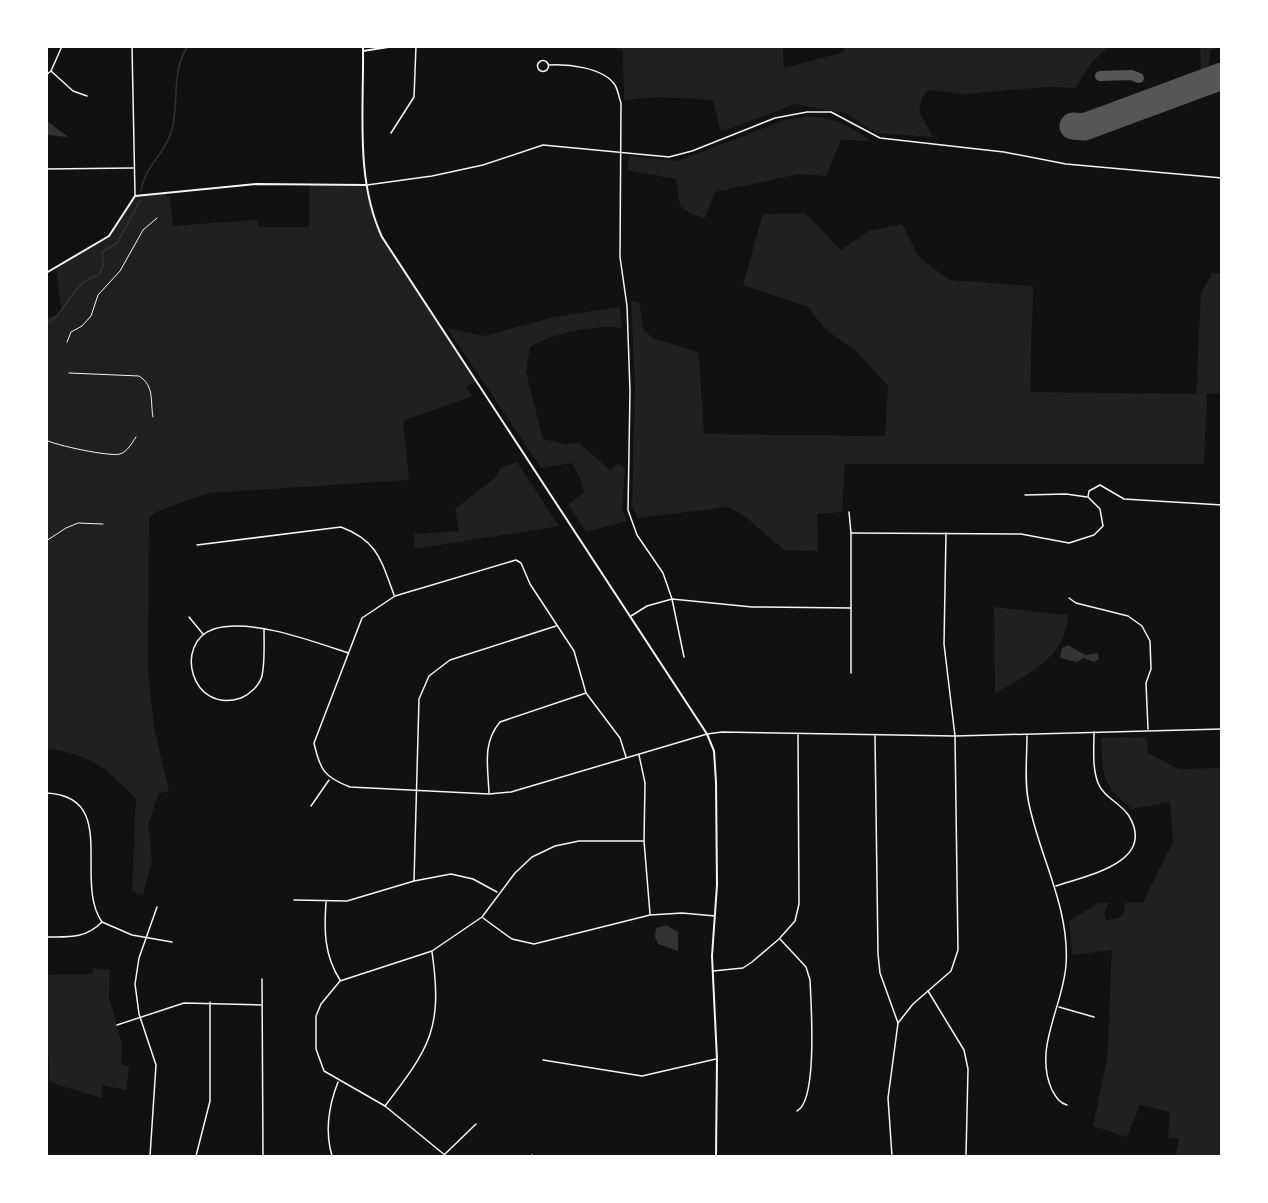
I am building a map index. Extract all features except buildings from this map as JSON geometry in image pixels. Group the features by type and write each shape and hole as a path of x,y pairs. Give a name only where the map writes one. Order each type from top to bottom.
{"main road":[{"path":"363,46 366,185 375,222 390,251 707,734 714,752 717,782 712,970 717,1059 716,1156"},
{"path":"363,51 394,46"},
{"path":"46,273 109,236 135,196 256,184 366,185"}],"street":[{"path":"46,75 51,71 62,46"},
{"path":"132,46 135,196"},
{"path":"391,133 414,97 417,83 416,46"},
{"path":"549,66 563,64 591,69 614,84 621,103 620,257 627,306 630,391 628,510 637,535 663,573 672,599 684,657"},
{"path":"51,71 73,91 87,96"},
{"path":"366,185 432,176 483,165 543,145 669,157 692,151 775,118 822,112 850,121 879,138 1004,152 1066,164 1221,178"},
{"path":"46,169 134,168"},
{"path":"1088,498 1089,491 1100,485 1124,499 1221,505"},
{"path":"851,532 1021,534 1061,542 1078,542 1094,535 1103,526 1100,509 1088,498 1066,494 1024,495"},
{"path":"849,512 851,532 850,673"},
{"path":"196,545 341,527 358,534 372,544 395,596"},
{"path":"898,1023 913,1004 951,970 958,950 955,736 944,644 946,533"},
{"path":"626,757 621,738 586,693 574,651 530,584 519,561 511,561 395,596 362,618 314,743 318,762 329,779 350,787 489,794 511,792 707,734 955,736 1221,729"},
{"path":"1069,598 1076,603 1128,616 1143,626 1150,641 1151,669 1146,683 1148,730"},
{"path":"631,616 647,606 672,599 752,607 851,608"},
{"path":"189,617 203,635"},
{"path":"414,881 419,699 429,676 450,660 557,626"},
{"path":"264,630 262,677 252,692 239,699 222,700 210,696 194,682 191,668 193,652 203,635 223,628 264,630 288,633 349,654"},
{"path":"489,794 487,744 491,732 500,722 586,693"},
{"path":"1055,886 1118,865 1129,853 1134,838 1128,814 1107,796 1098,782 1094,731"},
{"path":"712,970 743,968 779,939 795,921 799,904 798,734"},
{"path":"875,735 878,954 880,973 898,1023 888,1098 892,1156"},
{"path":"1027,735 1028,797 1055,886 1066,946 1065,975 1047,1040 1045,1060 1053,1093 1061,1103 1067,1105"},
{"path":"639,754 645,783 644,842 650,915"},
{"path":"311,806 329,779"},
{"path":"46,793 62,794 77,801 90,821 92,903 102,922 145,938 172,942"},
{"path":"476,1125 445,1155 357,1088 338,1082 324,1071 316,1049 315,1026 321,1004 340,981 432,951 482,917 498,892 532,857 555,846 579,841 644,842"},
{"path":"294,900 326,901 357,898 414,881 451,874 473,879 498,892"},
{"path":"326,901 324,933 330,965 340,981"},
{"path":"150,1156 156,1065 135,998 135,976 145,938 157,906"},
{"path":"482,917 512,939 534,944 650,915 682,913 715,916"},
{"path":"46,937 82,936 91,932 102,922"},
{"path":"779,939 806,967 810,980 811,1068 804,1104 797,1111"},
{"path":"384,1107 422,1058 434,1027 437,985 432,951"},
{"path":"262,979 263,1156"},
{"path":"928,990 964,1050 968,1070 966,1156"},
{"path":"196,1156 210,1101 210,1002"},
{"path":"117,1025 184,1003 262,1005"},
{"path":"1058,1007 1094,1017"},
{"path":"543,1060 642,1076 717,1059"},
{"path":"332,1156 329,1145 330,1103 338,1082"}],"path":[{"path":"67,342 71,332 82,326 91,316 98,295 120,271 143,230 157,218"},
{"path":"69,373 139,376 147,383 152,394 153,417"},
{"path":"46,440 79,450 118,454 128,448 136,437"},
{"path":"46,542 66,528 78,523 103,524"}],"shaded area":[{"path":"613,47 783,47 784,68 844,52 843,47 1108,47 1091,63 1075,88 1047,87 963,94 928,90 922,98 919,112 933,137 876,133 847,114 795,104 721,132 713,100 659,97 624,100 623,51"},
{"path":"1200,47 1222,47 1211,50 1208,66 1201,70"},
{"path":"809,116 842,124 871,141 841,140 826,176 799,174 715,192 705,218 692,214 680,206 676,179 627,170 629,156 678,161 785,120"},
{"path":"46,120 68,137 47,135"},
{"path":"309,185 366,185 375,222 390,251 476,382 466,386 472,396 403,421 409,480 208,493 156,512 149,518 148,672 154,727 169,791 159,793 148,824 152,859 143,895 132,891 136,799 97,764 76,755 47,748 46,318 62,314 56,268 109,236 135,196 166,193 167,197 170,196 173,226 253,220 257,221 258,227 309,227"},
{"path":"805,213 841,250 869,231 902,224 919,257 949,280 1033,286 1030,392 1196,394 1201,293 1212,273 1221,273 1221,393 1207,394 1204,464 845,464 842,512 817,514 818,551 784,550 746,517 728,507 638,518 632,506 635,385 631,301 639,302 644,331 655,339 699,352 704,434 885,436 888,386 856,351 825,329 808,307 743,285 763,214"},
{"path":"620,307 621,328 599,327 574,331 530,347 526,372 543,439 564,444 579,443 610,470 618,463 625,468 622,510 627,521 586,532 568,504 584,493 580,478 572,463 541,468 447,328 484,336 554,317"},
{"path":"517,462 559,526 415,549 414,534 459,531 455,509 496,477 500,468"},
{"path":"994,607 1068,615 1066,630 1052,654 1032,672 995,693"},
{"path":"1068,645 1085,655 1098,653 1099,659 1094,662 1084,658 1077,662 1060,658 1062,648"},
{"path":"1147,737 1148,753 1179,769 1221,768 1221,1156 1175,1156 1179,1139 1168,1138 1170,1112 1140,1105 1127,1137 1093,1126 1107,1060 1112,950 1072,955 1069,921 1099,903 1109,903 1104,913 1106,920 1118,918 1124,912 1125,903 1143,902 1173,842 1170,802 1132,809 1114,793 1104,771 1101,738"},
{"path":"666,925 678,932 678,951 658,944 655,937 656,928"},
{"path":"93,968 110,970 109,997 122,1045 121,1064 129,1067 126,1090 103,1085 101,1098 49,1082 49,1058 47,1058 47,975 92,974"}],"waterway":[{"path":"141,191 146,175 171,133 179,66 188,46"},
{"path":"46,324 54,319 82,284 99,275 103,265 102,252 117,243 140,201"}],"taxiway":[{"path":"1100,76 1131,75 1139,78"}],"runway":[{"path":"1073,126 1084,127 1222,76"}]}
